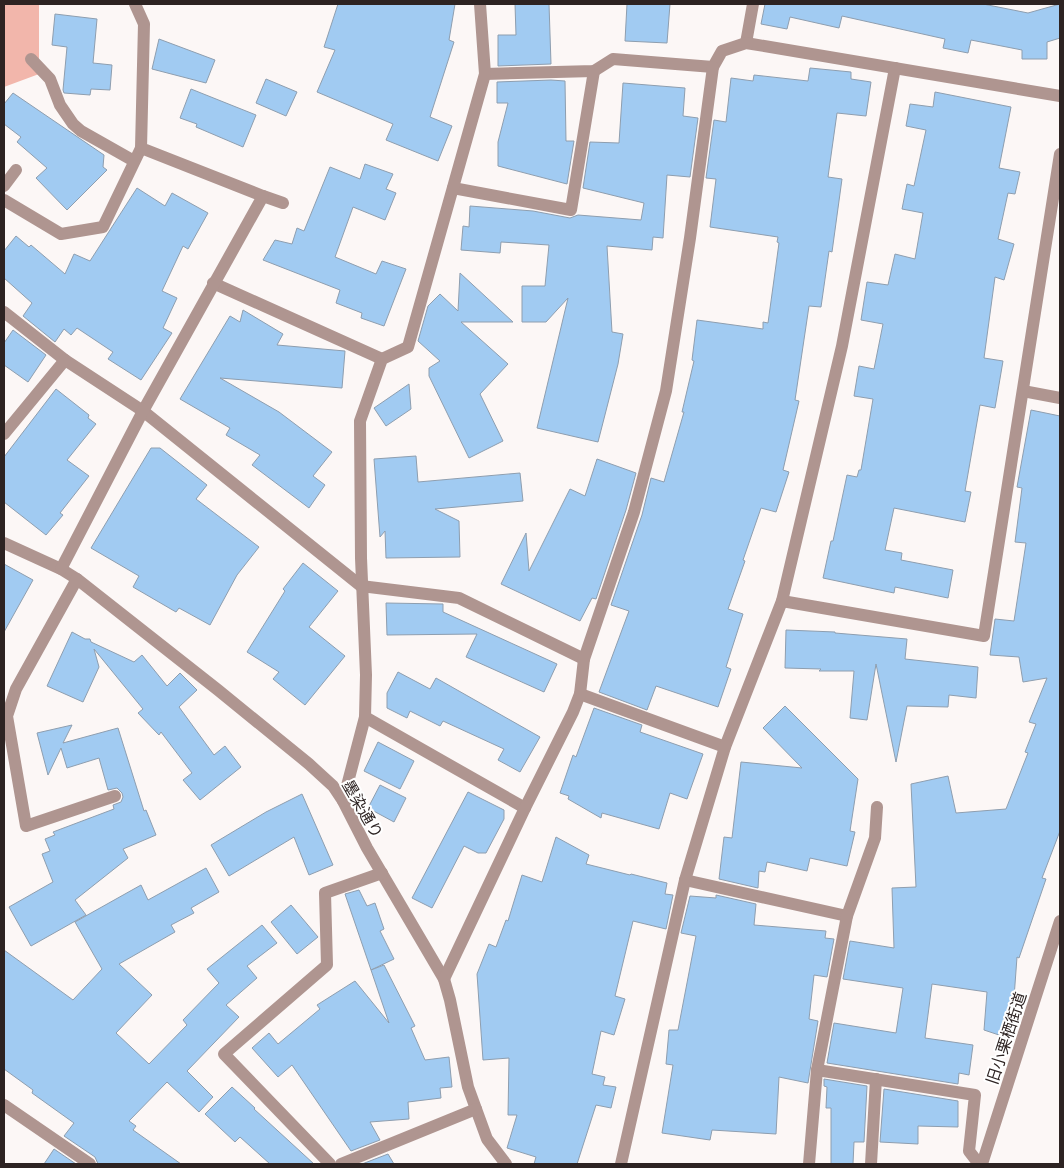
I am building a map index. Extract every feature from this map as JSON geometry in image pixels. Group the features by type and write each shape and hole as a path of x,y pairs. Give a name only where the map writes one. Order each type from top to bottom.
{"street":[{"path":"4,200 61,234 103,227 140,148 144,24 134,4"},
{"path":"343,801 365,717 366,675 362,586 360,421 382,359 408,347 485,74 480,4"},
{"path":"746,43 753,4"},
{"path":"444,979 580,694 584,659 634,512 666,391 714,67 722,51 746,43 1060,96"},
{"path":"31,59 50,79 60,105 73,124 81,131 134,161"},
{"path":"485,74 594,71 613,59 714,67"},
{"path":"621,1164 685,880 725,747 782,601 842,346 895,68"},
{"path":"453,188 571,210 594,71"},
{"path":"140,148 283,203"},
{"path":"782,601 984,636 1060,154"},
{"path":"4,186 16,170"},
{"path":"61,569 143,411 263,196"},
{"path":"213,283 382,359"},
{"path":"4,312 65,360 143,411 362,586 459,598 584,659"},
{"path":"4,434 65,360"},
{"path":"1023,391 1060,398"},
{"name":"墨染通り","path":"4,543 61,569 77,579 218,690 309,764 333,786 444,979 468,1088 487,1139 506,1164"},
{"path":"77,579 10,691 7,716 26,826 115,796"},
{"path":"580,694 725,747"},
{"path":"365,717 525,808"},
{"path":"809,1164 817,1070 847,916 875,838 877,807"},
{"path":"330,1164 224,1054 327,965 326,893 382,873"},
{"path":"685,880 847,916"},
{"name":"旧小栗栖街道","path":"981,1164 1060,921"},
{"path":"817,1070 975,1095 969,1152 981,1164"},
{"path":"871,1164 876,1079"},
{"path":"4,1105 90,1164"},
{"path":"341,1164 476,1109"}],"shaded area":[{"path":"4,4 39,4 39,74 4,87"}],"building":[{"path":"338,4 455,4 449,40 454,42 430,117 452,126 438,161 386,140 393,124 317,92 335,50 324,47"},
{"path":"515,4 549,4 551,64 498,66 498,35 516,35"},
{"path":"627,4 670,4 667,43 625,41"},
{"path":"765,4 983,4 1028,13 1060,4 1060,38 1047,42 1047,59 1022,59 1022,50 971,40 968,53 943,48 945,39 842,16 839,28 790,17 787,29 761,24"},
{"path":"55,14 97,19 93,63 112,65 110,90 91,89 90,95 64,93 67,47 52,45"},
{"path":"159,39 215,60 206,83 152,69"},
{"path":"810,68 851,72 851,79 871,82 866,116 837,113 828,177 842,179 832,252 829,251 821,307 809,306 795,400 799,401 783,470 789,472 776,512 761,508 728,609 743,614 726,667 731,669 718,707 656,686 647,710 599,692 629,611 611,605 642,515 651,478 664,482 684,412 682,412 694,361 692,360 697,320 763,329 763,322 768,323 779,243 777,242 778,237 710,227 716,179 706,178 714,120 726,122 731,78 753,81 754,75 808,81"},
{"path":"266,79 297,92 286,116 256,103"},
{"path":"565,81 566,141 574,141 567,184 498,166 498,142 508,103 497,103 497,82"},
{"path":"623,83 685,88 683,116 698,118 690,177 667,175 663,238 653,237 652,250 607,246 612,332 623,334 618,364 598,442 537,428 568,298 546,322 522,322 522,286 545,286 549,245 501,242 500,253 461,250 463,226 469,227 470,206 533,211 570,218 578,215 641,220 644,203 583,188 590,142 619,143"},
{"path":"191,89 256,115 243,147 196,127 197,124 180,118"},
{"path":"935,92 1011,107 999,168 1020,172 1015,194 1008,193 998,239 1014,244 1004,280 995,277 984,358 1003,361 995,408 980,405 965,491 971,492 965,522 894,508 885,550 902,553 901,560 953,570 948,598 895,587 894,593 823,578 847,475 857,477 859,470 861,470 873,399 854,396 859,366 874,369 883,324 861,320 867,282 888,285 895,254 915,259 923,213 902,209 907,184 914,186 926,130 906,126 910,104 933,107"},
{"path":"13,93 104,155 103,167 107,170 67,210 36,178 47,168 17,142 21,137 4,124 4,104"},
{"path":"365,164 393,174 386,189 396,193 385,220 353,207 335,257 376,274 382,261 406,269 384,326 361,318 362,313 336,303 340,290 263,260 275,240 292,244 297,228 304,231 330,167 360,179"},
{"path":"137,188 165,206 172,193 208,213 188,249 183,246 162,291 177,298 163,328 172,333 141,380 108,359 113,352 77,328 71,335 64,329 55,342 23,316 32,303 4,278 4,251 16,236 29,247 31,245 65,274 74,254 90,261"},
{"path":"460,273 513,322 461,322 508,364 480,394 503,441 469,458 429,376 429,368 440,361 418,341 428,306 440,294 458,311"},
{"path":"243,310 283,334 277,345 345,351 342,388 220,378 279,412 332,452 313,476 325,485 309,508 252,465 260,455 226,435 230,428 180,399 230,316 240,322"},
{"path":"13,330 46,355 28,382 4,365 4,343"},
{"path":"409,384 411,409 386,426 374,408"},
{"path":"56,389 89,415 88,418 96,424 67,460 89,476 60,513 63,515 46,535 4,502 4,457"},
{"path":"1031,410 1060,416 1060,831 1042,878 1046,879 1019,958 1017,957 1011,1039 984,1030 987,992 932,984 925,1038 973,1045 969,1075 959,1073 958,1084 827,1063 834,1023 896,1033 903,988 843,979 850,941 894,948 892,888 916,887 911,784 948,776 956,813 1006,809 1028,753 1025,752 1036,724 1029,722 1047,678 1023,682 1019,657 990,655 995,619 1014,621 1026,543 1015,542 1022,488 1017,487"},
{"path":"151,448 160,448 207,485 196,499 259,547 237,575 210,625 179,608 176,612 133,587 139,576 91,548"},
{"path":"416,456 418,482 520,473 523,501 435,509 459,521 460,557 386,558 385,531 380,537 374,459"},
{"path":"597,459 636,473 626,510 596,599 592,598 580,621 501,584 526,533 529,571 570,489 585,496"},
{"path":"303,563 338,591 309,627 345,656 305,705 273,679 279,672 247,652 285,591 283,589"},
{"path":"4,564 33,580 4,632"},
{"path":"386,603 443,604 443,612 557,664 544,692 466,657 477,634 387,635"},
{"path":"786,630 835,632 907,639 905,659 978,667 976,698 949,695 948,707 907,706 896,762 876,664 867,720 850,718 854,671 819,671 821,669 785,668"},
{"path":"72,632 85,639 90,639 91,642 134,662 142,655 167,686 180,673 197,690 179,707 214,755 225,746 241,767 200,800 183,780 192,773 161,732 159,735 138,713 143,709 94,649 99,667 83,702 47,686"},
{"path":"398,672 430,689 436,678 540,737 520,772 498,760 504,749 443,721 440,726 410,711 407,718 387,708 387,693"},
{"path":"785,706 858,779 850,831 855,832 847,866 810,858 807,871 767,862 765,872 759,871 758,888 719,879 724,837 732,838 741,762 802,768 763,728"},
{"path":"594,708 642,725 640,732 703,754 687,799 670,793 659,829 602,813 601,818 568,799 569,796 560,793 573,755 576,757"},
{"path":"72,725 63,743 118,728 144,811 146,810 156,835 123,849 128,858 75,900 86,915 31,946 9,907 53,882 42,854 50,851 45,839 55,835 53,832 114,809 113,805 121,802 123,797 117,788 108,790 99,758 67,768 61,748 48,775 37,733"},
{"path":"378,742 414,761 400,789 364,771"},
{"path":"380,785 406,798 394,822 368,808"},
{"path":"468,792 504,810 504,819 486,853 478,853 464,846 432,908 412,898"},
{"path":"302,794 333,865 309,875 294,837 229,876 211,845 266,812"},
{"path":"556,837 589,855 586,864 667,883 665,894 673,895 666,929 633,921 615,996 625,999 614,1035 601,1031 592,1074 605,1077 603,1085 616,1087 611,1108 596,1105 577,1164 534,1164 536,1157 507,1148 517,1115 508,1115 509,1058 483,1060 477,974 489,944 496,947 506,920 508,921 522,875 542,882"},
{"path":"206,868 219,892 191,908 194,913 171,925 175,932 119,964 152,995 116,1033 149,1064 187,1025 183,1020 219,983 207,969 262,925 277,943 247,966 257,978 226,1005 239,1017 187,1071 213,1097 199,1112 167,1082 129,1121 136,1126 133,1130 181,1164 98,1164 95,1157 64,1136 74,1123 32,1093 33,1090 4,1069 4,950 73,1000 102,969 75,922 141,885 148,900"},
{"path":"359,890 367,906 375,903 384,929 380,931 394,959 371,970 345,894"},
{"path":"716,895 756,904 754,925 826,931 825,938 834,939 827,977 814,975 809,1019 818,1021 808,1083 779,1077 776,1134 712,1130 710,1140 662,1133 673,1065 666,1064 669,1030 678,1030 696,936 681,933 690,896 716,898"},
{"path":"291,905 318,937 297,954 271,922"},
{"path":"384,965 415,1026 411,1028 425,1060 449,1057 452,1087 440,1088 441,1098 408,1102 409,1119 370,1122 380,1140 351,1151 292,1065 278,1077 252,1048 269,1033 278,1044 320,1009 317,1005 355,981 389,1023 371,970"},
{"path":"824,1079 867,1086 864,1142 854,1142 853,1164 831,1164 831,1108 826,1108 827,1087 824,1086"},
{"path":"232,1087 314,1164 270,1164 240,1137 235,1142 205,1114"},
{"path":"884,1089 958,1101 958,1127 918,1126 918,1144 880,1142"},
{"path":"54,1149 76,1164 44,1164"},
{"path":"388,1154 394,1164 362,1164"}]}
